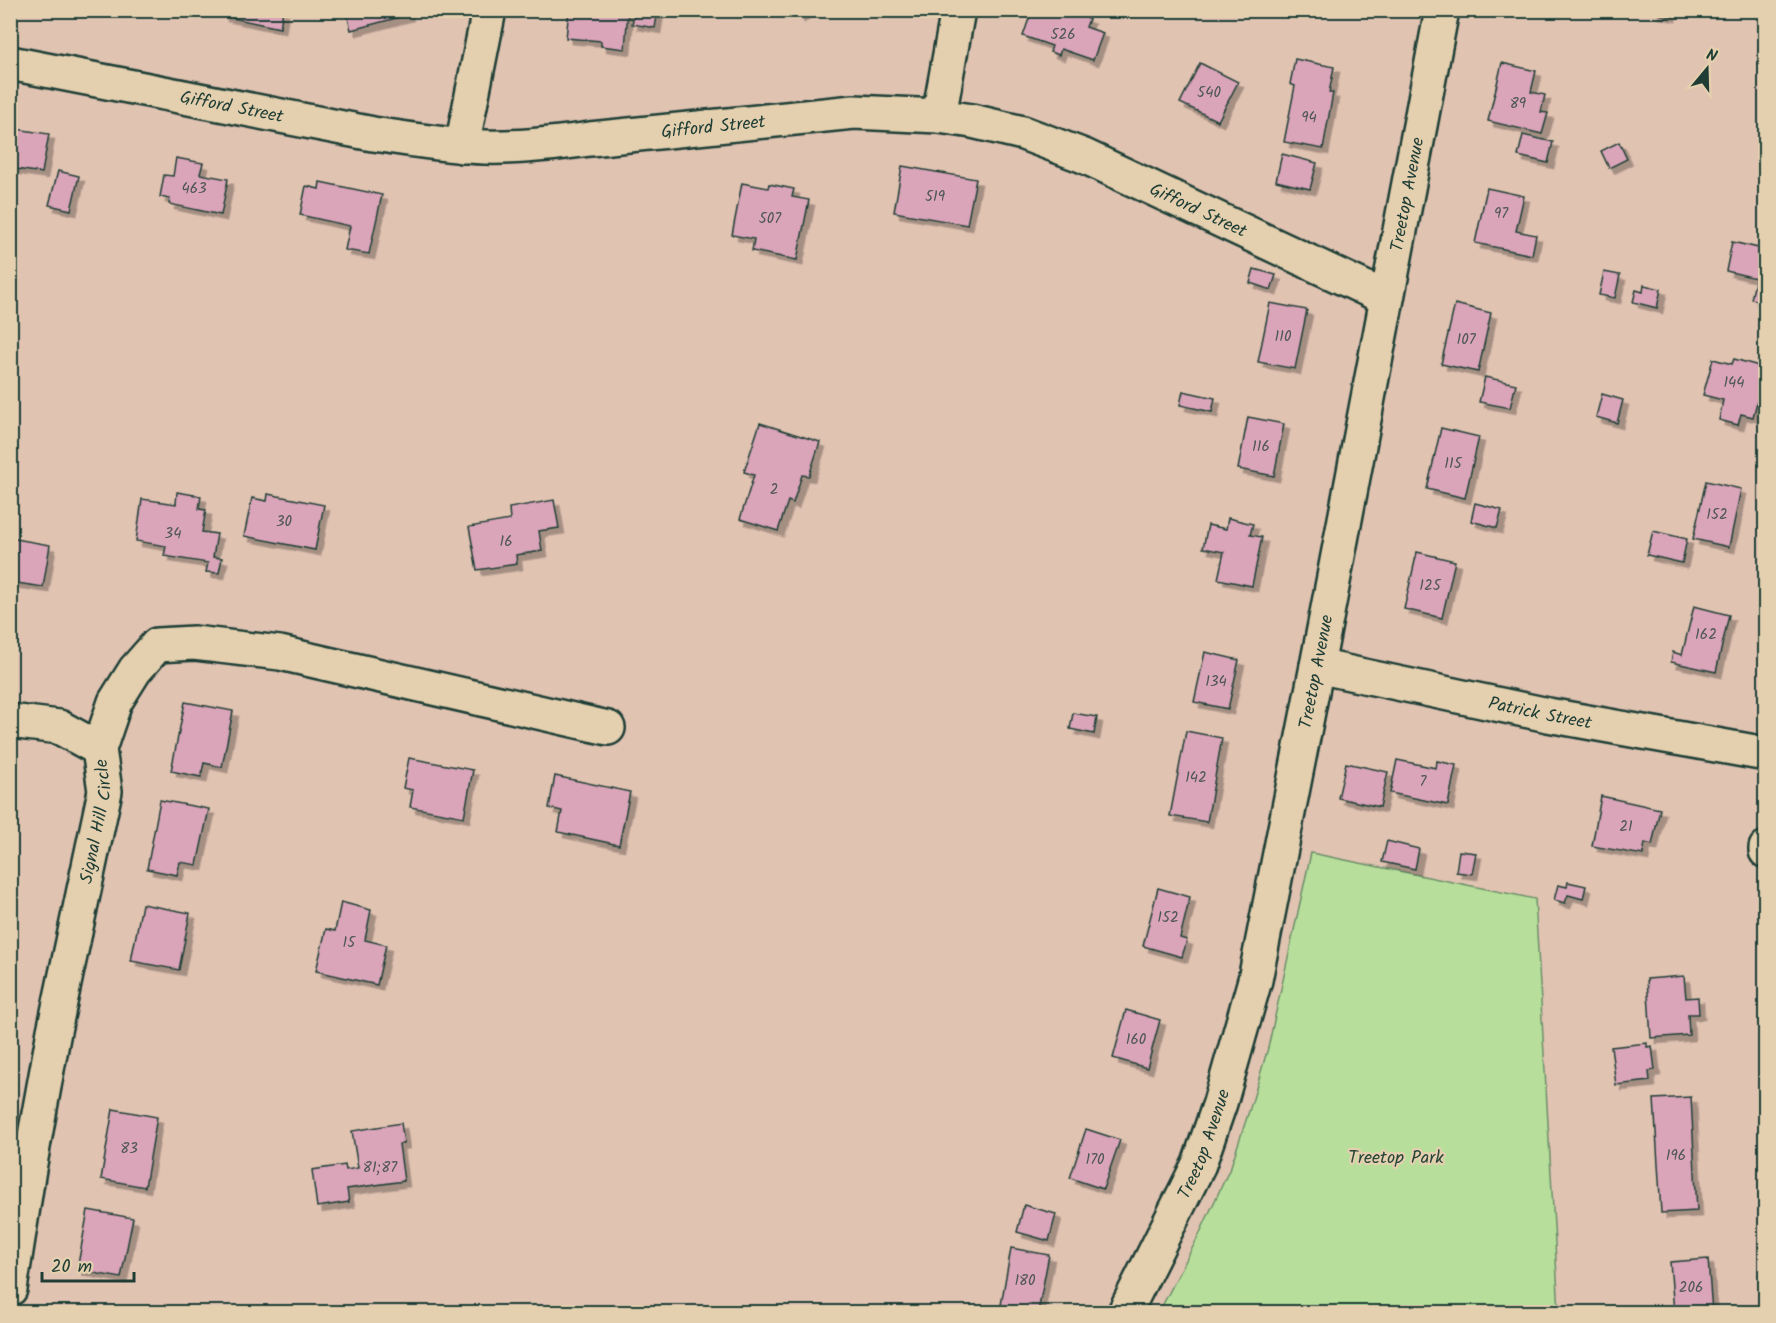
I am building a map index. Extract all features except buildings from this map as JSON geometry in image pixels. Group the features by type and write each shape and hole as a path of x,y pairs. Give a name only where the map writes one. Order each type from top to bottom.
{"street":[{"path":"462,146 489,10"},
{"path":"939,116 958,10"},
{"name":"Treetop Avenue","path":"1125,1312 1199,1164 1220,1104 1255,980 1442,10"},
{"name":"Gifford Street","path":"10,63 373,134 462,146 547,145 854,112 939,116 972,121 1023,133 1084,156 1386,298"},
{"name":"Signal Hill Circle","path":"10,1289 54,1031 105,791 99,749 115,702 135,670 157,645 194,643 280,654 608,728"},
{"name":"Patrick Street","path":"1317,666 1548,716 1766,754"},
{"path":"10,721 59,727 99,749"}],"green space":[{"name":"Treetop Park","path":"1311,853 1535,899 1559,1312 1159,1312 1198,1237 1231,1166 1268,1048"}]}
